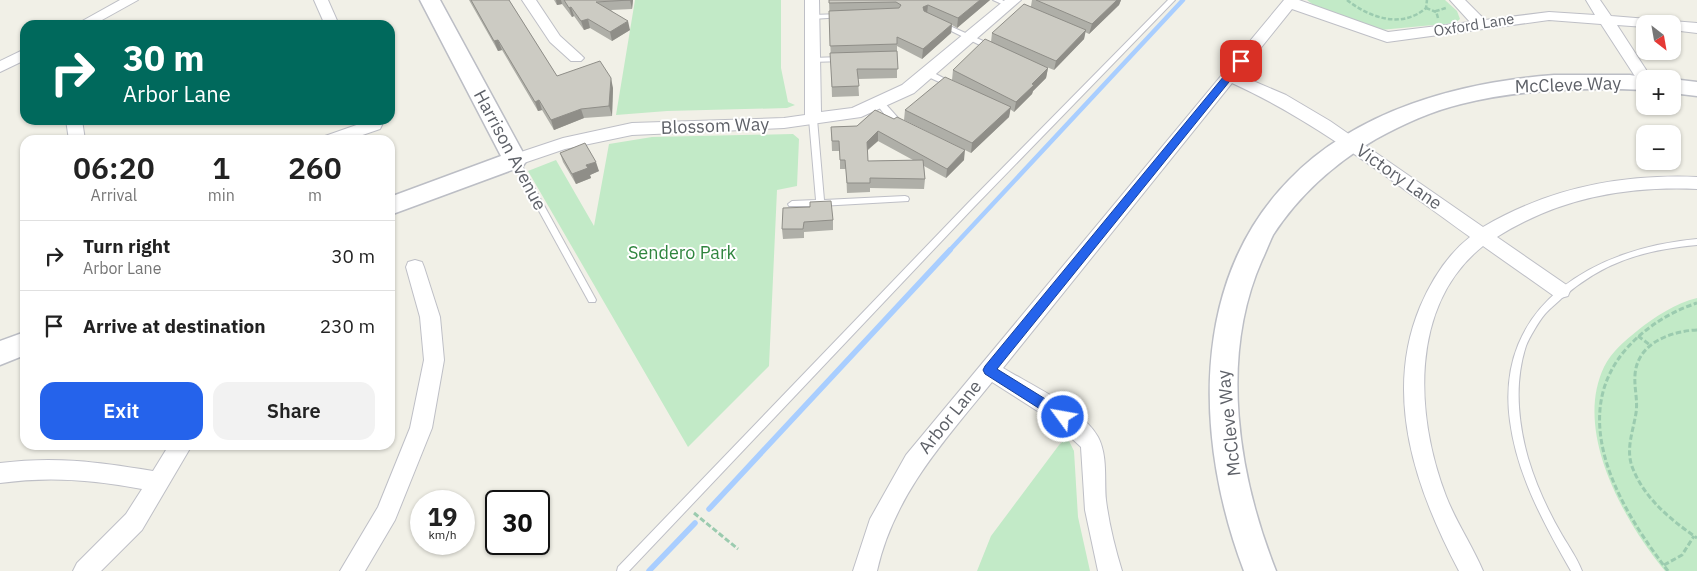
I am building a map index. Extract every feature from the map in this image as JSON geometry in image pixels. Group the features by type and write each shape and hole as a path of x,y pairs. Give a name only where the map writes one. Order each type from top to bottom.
{"street":[{"path":"92,20 131,0"},
{"path":"321,0 330,20"},
{"name":"Harrison Avenue","path":"430,0 515,160"},
{"path":"529,0 555,39 576,58"},
{"path":"812,0 813,119"},
{"path":"1593,0 1638,70"},
{"name":"Oxford Lane","path":"1291,1 1387,37 1400,37 1481,24 1550,16 1636,22"},
{"name":"Arbor Lane","path":"865,571 871,542 890,500 914,462 1291,1"},
{"name":"Blossom Way","path":"395,204 563,144 632,129 784,123 855,113 908,89 1009,3"},
{"path":"1450,5 1481,24"},
{"path":"1681,26 1697,28"},
{"path":"0,67 20,57"},
{"name":"Victory Lane","path":"1229,76 1280,99 1349,143 1561,291"},
{"name":"McCleve Way","path":"1260,571 1244,522 1227,439 1223,363 1228,320 1237,284 1250,251 1266,222 1306,175 1329,156 1349,143 1422,109 1484,91 1552,82 1636,81"},
{"path":"1681,87 1697,89"},
{"path":"343,135 366,125"},
{"path":"1471,571 1461,554 1434,492 1415,416 1412,378 1415,348 1433,294 1463,253 1484,237 1538,207 1572,195 1606,187 1637,183 1697,183"},
{"path":"352,571 387,513 421,428 434,360 430,317 415,267"},
{"path":"0,353 20,345"},
{"path":"989,370 1078,426 1090,442 1094,459 1094,487 1100,536 1110,571"},
{"path":"85,571 134,522 178,450"},
{"path":"0,473 36,468 96,471 158,482"}],"lane":[{"path":"622,571 965,212 1172,0"},
{"path":"812,16 849,16"},
{"path":"935,22 996,49"},
{"path":"812,60 850,59"},
{"path":"927,73 960,89"},
{"path":"879,102 896,121 910,128"},
{"path":"813,119 820,203"},
{"name":"Harrison Avenue","path":"515,160 592,300"},
{"path":"792,204 905,199"},
{"path":"1577,571 1538,502 1518,442 1512,403 1513,374 1519,351 1530,327 1561,291 1618,258 1641,250 1697,242"}],"path":[{"path":"1348,0 1364,12 1392,19 1411,18 1421,14 1426,8 1427,0"},
{"path":"1426,8 1436,12 1450,5"},
{"path":"1436,12 1437,17 1442,21"},
{"path":"1668,571 1628,515 1610,472 1600,437 1598,419 1603,385 1616,356 1638,336 1678,310 1697,303"},
{"path":"1664,565 1682,556 1695,537 1654,504 1637,479 1629,457 1628,445 1637,405 1635,372 1638,361 1650,345 1671,334 1697,330"},
{"path":"1638,336 1650,345"},
{"path":"688,509 738,549"}],"green space":[{"path":"635,0 781,0 781,68 788,102 795,105 787,108 667,111 616,115"},
{"path":"1307,0 1445,0 1457,11 1460,19 1455,23 1380,30 1316,7"},
{"name":"Sendero Park","path":"793,134 799,139 797,186 777,190 769,366 688,447 528,171 556,160 594,226 609,144 652,137"},
{"path":"1697,298 1697,571 1665,571 1649,551 1634,527 1608,475 1599,447 1595,419 1596,392 1604,367 1623,343 1666,311 1681,303"},
{"path":"1067,437 1074,451 1078,517 1090,571 977,571 991,536"}],"building":[{"path":"471,0 509,0 557,76 600,61 611,78 609,106 581,109 551,120 539,100 535,102 498,40 494,41"},
{"path":"564,0 630,0 596,2 628,21 610,32 588,19 581,21"},
{"path":"829,0 980,0 958,18 928,5 923,7 924,11 952,24 923,49 897,37 897,44 830,46 829,11 899,8 901,5 896,2 829,3"},
{"path":"1036,0 1117,0 1092,24"},
{"path":"1024,4 1086,30 1056,61 992,33"},
{"path":"985,39 1048,68 1016,102 953,70"},
{"path":"897,51 898,69 857,69 859,86 832,87 830,53"},
{"path":"945,77 1011,107 972,143 905,110"},
{"path":"875,110 894,119 897,117 965,150 947,169 878,131 867,142 868,161 923,160 925,179 870,178 870,183 847,183 845,160 840,160 839,141 832,141 831,127 857,126"},
{"path":"585,143 596,162 586,165 588,168 572,174 560,153"},
{"path":"831,201 833,220 804,222 803,229 782,229 783,208 810,207 810,202"}],"waterway":[{"path":"949,251 1183,0"},
{"path":"709,509 950,250"},
{"path":"649,571 695,523"}],"route":[{"path":"1063,417 989,370 1241,61"}]}
